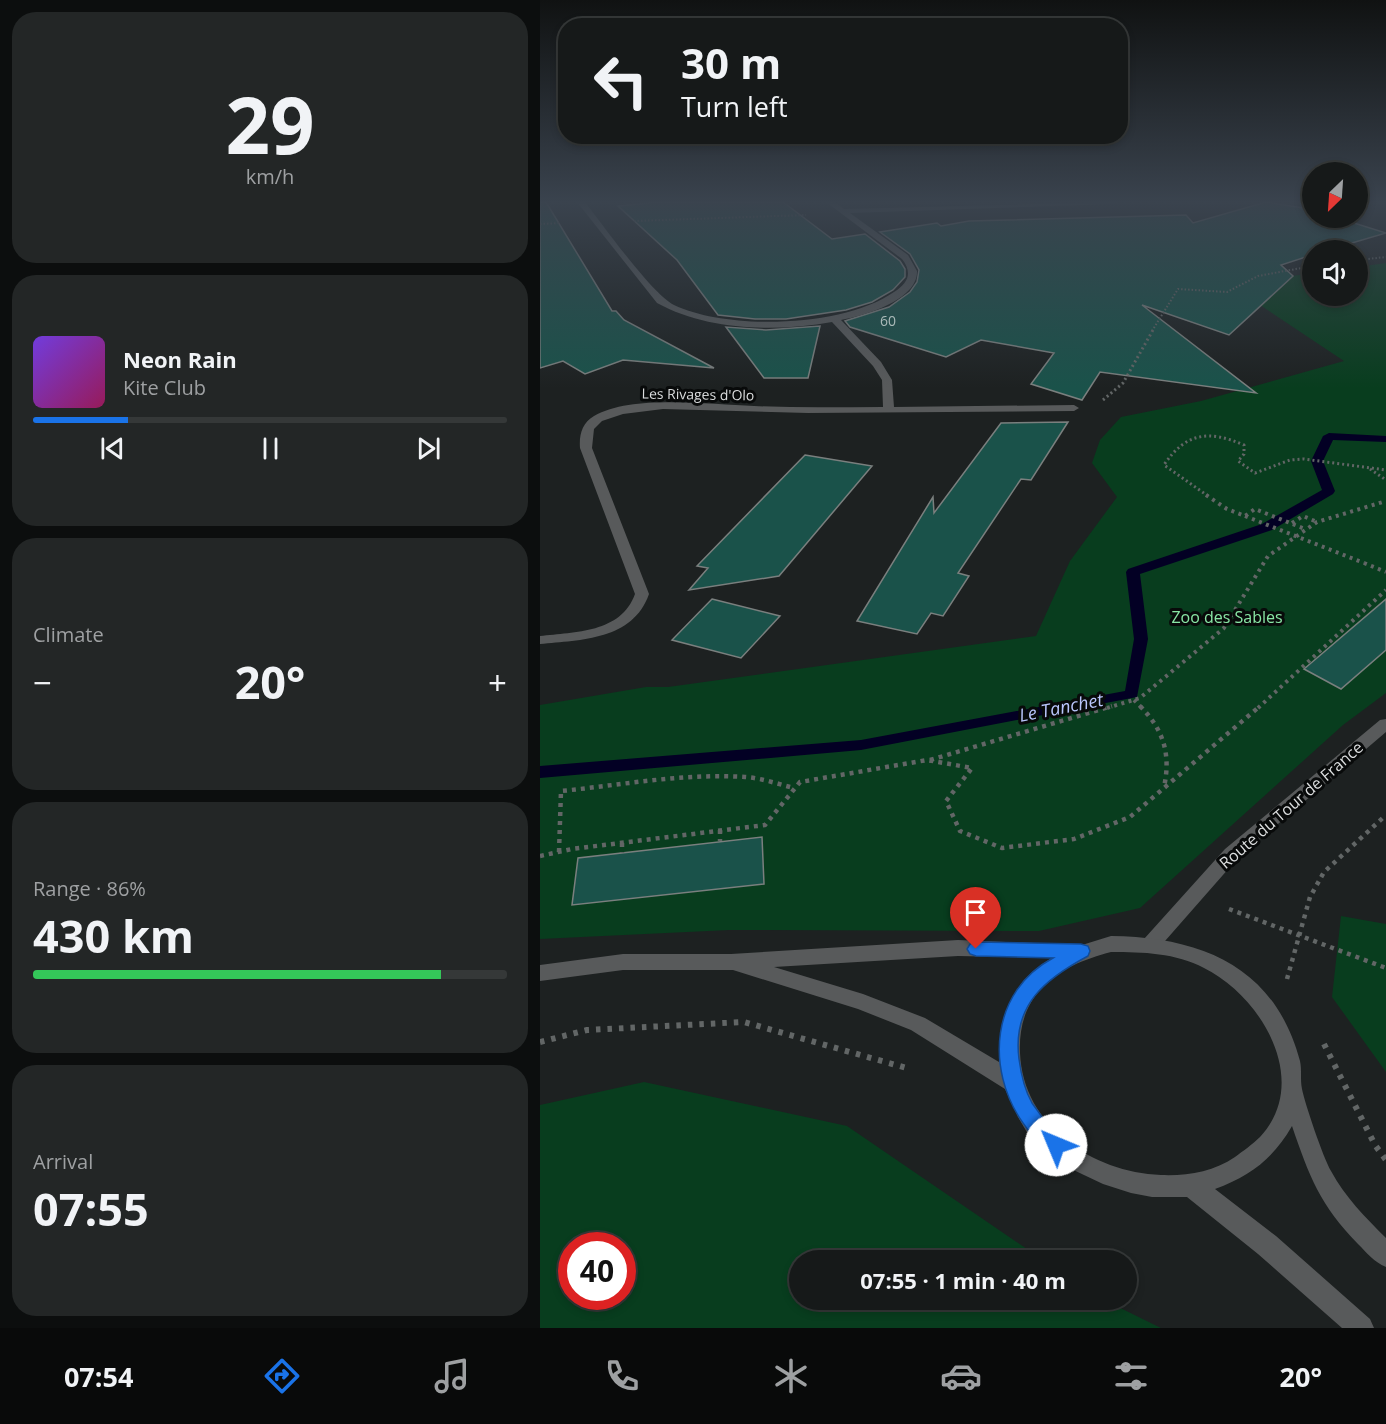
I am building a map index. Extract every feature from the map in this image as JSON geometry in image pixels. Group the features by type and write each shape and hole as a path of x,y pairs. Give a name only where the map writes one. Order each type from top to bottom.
{"street":[{"path":"631,264 660,301 672,308 706,318 750,324 791,323 834,318 876,307 895,298 908,286 914,276 911,264"},
{"path":"834,318 877,364 887,380 889,410"},
{"name":"Les Rivages d'Olo","path":"540,640 588,634 618,624 635,611 642,594 586,447 584,435 589,425 601,417 644,407 889,410 1074,408"},
{"name":"Route du Tour de France","path":"1151,944 1231,854 1386,724"},
{"path":"540,973 623,962 731,962 958,948 1081,951 1111,944 1151,944 1192,954 1225,969 1258,997 1279,1025 1291,1057 1292,1092 1320,1175 1348,1217 1386,1255"},
{"path":"1081,951 1050,968 1027,990 1014,1012 1008,1044 1012,1082 1024,1108 1042,1133 1071,1156 1110,1176 1150,1185 1191,1185 1223,1176 1256,1157 1278,1132 1292,1092"},
{"path":"731,962 863,1002 918,1024 1012,1082"},
{"path":"1191,1185 1266,1245 1361,1328"}],"path":[{"path":"1074,408 1103,400 1124,383 1171,297 1178,289 1227,292 1258,276 1302,268"},
{"path":"1386,470 1304,459 1290,460 1255,473 1238,461 1244,454 1244,445 1228,437 1208,435 1191,438 1173,450 1164,465 1227,509 1386,572"},
{"path":"1366,467 1386,480"},
{"path":"540,856 765,825 800,782 927,760 1140,698 1224,628 1268,556 1317,522 1386,501"},
{"path":"1245,516 1255,509 1305,529"},
{"path":"1289,522 1303,516 1317,522"},
{"path":"927,760 972,768 946,801 960,831 1002,848 1074,839 1130,817 1270,698 1386,590"},
{"path":"1134,700 1159,728 1166,743 1170,767 1164,788"},
{"path":"559,852 561,791 630,782 747,777 794,788"},
{"path":"1279,1025 1287,978 1310,897 1324,872 1386,815"},
{"path":"720,830 720,841"},
{"path":"622,843 622,853"},
{"path":"1194,895 1386,968"},
{"path":"1287,978 1293,988"},
{"path":"540,1042 587,1030 744,1022 910,1069"},
{"path":"1322,1039 1375,1145 1386,1160"}],"green space":[{"name":"Zoo des Sables","path":"1386,264 1386,693 1343,725 1140,908 1039,931 729,930 540,939 540,705 646,687 668,687 1036,636 1070,561 1117,497 1092,463 1100,440 1121,417 1201,401 1344,361 1242,293 1286,277 1302,275 1302,306 1368,306 1368,266"},
{"path":"1341,916 1386,924 1386,1072 1332,997"},
{"path":"644,1082 847,1126 1028,1250 789,1250 789,1310 1124,1310 1161,1328 540,1328 540,1105"}],"building":[{"path":"540,264 584,264 612,311 616,311 624,320 714,368 623,360 585,374 563,361 540,368"},
{"path":"680,264 902,264 905,269 905,277 893,290 872,302 846,310 786,319 755,319 718,315"},
{"path":"916,264 1284,264 1281,265 1293,276 1229,335 1142,305 1256,393 1100,372 1082,400 1031,384 1054,353 981,340 946,357 850,327 845,321 889,307 910,292 917,282 919,270"},
{"path":"820,326 808,378 764,378 726,327 766,330"},
{"path":"1068,422 1031,480 1021,479 958,573 969,576 943,616 931,613 917,634 857,621 933,497 934,513 1001,423"},
{"path":"805,455 872,466 779,576 689,590 708,568 697,566"},
{"path":"712,599 780,616 741,658 672,640"},
{"path":"1386,599 1386,650 1341,689 1304,669"},
{"path":"762,837 764,884 572,905 578,858"}],"waterway":[{"name":"Le Tanchet","path":"540,772 861,745 1132,694 1141,639 1133,572 1267,527 1329,491 1317,461 1329,436 1386,439"}],"route":[{"path":"976,949 1081,951 1050,968 1027,990 1014,1012 1008,1044 1012,1082 1024,1108 1042,1133 1056,1145"}]}
